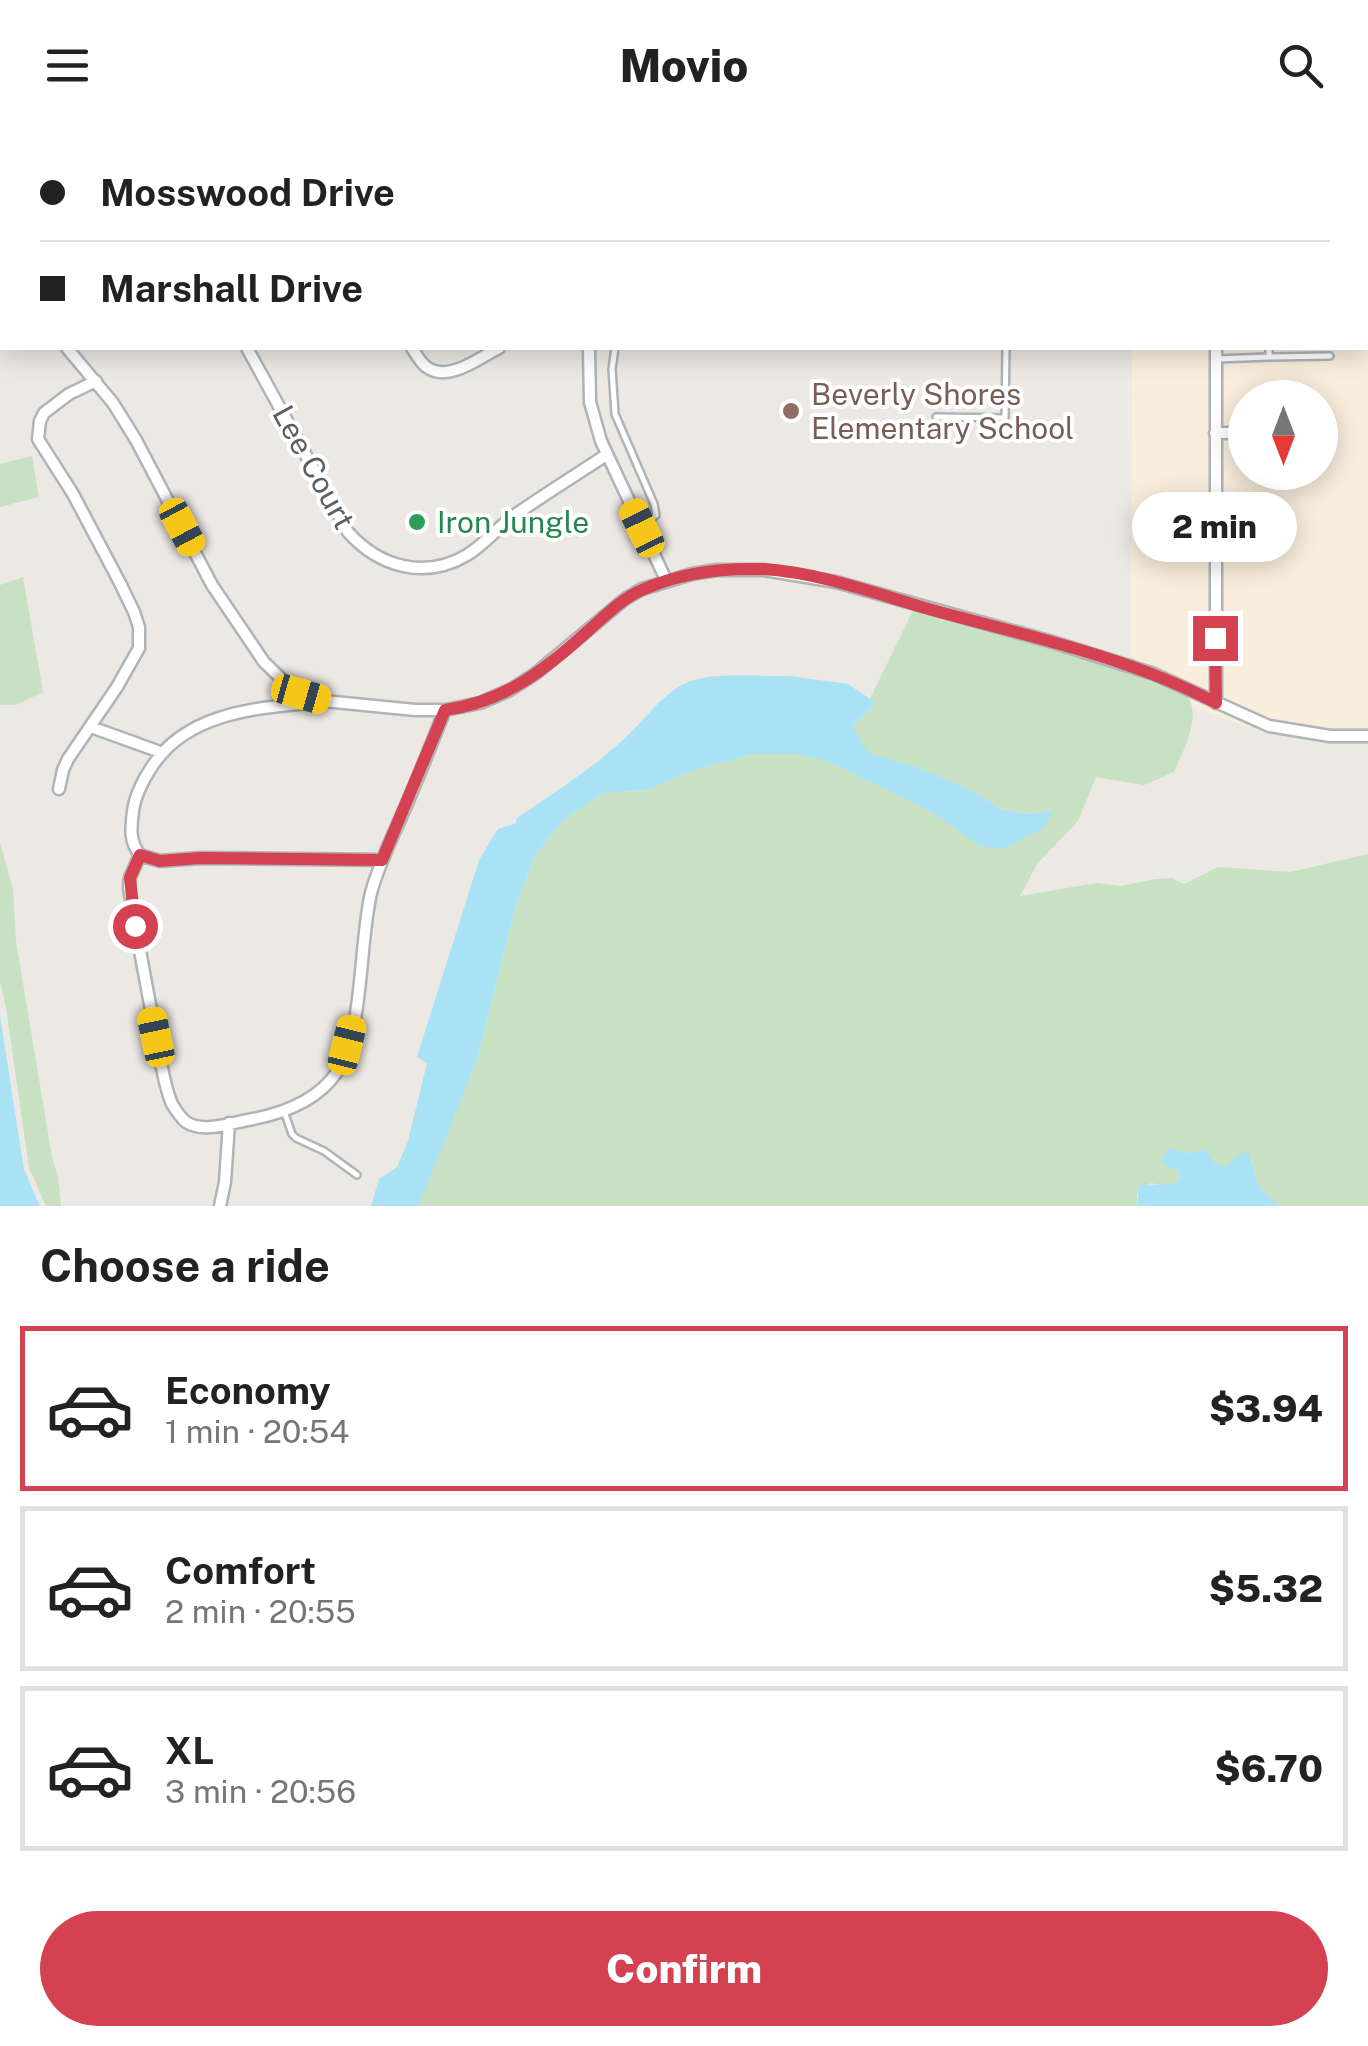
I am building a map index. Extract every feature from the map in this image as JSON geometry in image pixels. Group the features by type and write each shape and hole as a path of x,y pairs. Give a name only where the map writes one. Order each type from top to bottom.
{"street":[{"path":"68,350 96,380 136,440 227,610 264,662 293,690 324,701"},
{"name":"Lee Court","path":"249,350 348,532 370,552 400,566 428,568 468,554 519,513 606,455"},
{"path":"414,350 428,368 439,372 464,367 495,350"},
{"path":"589,350 593,418 606,455 666,580"},
{"path":"1216,353 1216,703"},
{"path":"59,789 68,759 140,648 139,628 120,582 73,494 42,448 38,430 44,413 96,380"},
{"path":"1215,433 1228,433"},
{"path":"382,860 160,861 140,855 133,846 134,805 147,774 163,752 187,734 229,714 324,701 415,710 445,710 480,703 510,690 548,665 625,599 666,580 740,569 796,573 836,582 1049,641 1154,674 1249,719 1282,730 1368,736"},
{"path":"140,855 129,887 141,964 173,1105 191,1124 214,1126 284,1111 314,1094 337,1072 347,1045 359,988 365,924 382,860 445,710"},
{"path":"91,727 163,752"},
{"path":"220,1206 226,1182 228,1123"}],"lane":[{"path":"615,350 615,414 656,516 642,528"},
{"path":"936,417 1005,418 1006,350"},
{"path":"1269,350 1269,357"},
{"path":"1216,353 1330,356"},
{"path":"284,1111 296,1138 324,1151 357,1176"}],"shaded area":[{"path":"1132,350 1368,350 1368,735 1262,732 1191,707 1186,695 1131,657"}],"green space":[{"path":"32,456 39,497 0,507 0,464"},
{"path":"23,577 43,692 16,705 0,705 0,585"},
{"path":"919,598 1131,657 1182,690 1191,703 1190,733 1174,772 1144,785 1096,777 1078,821 1037,864 1020,896 1097,883 1121,886 1172,878 1184,884 1218,867 1290,872 1368,854 1368,1206 1279,1206 1263,1193 1252,1160 1242,1153 1225,1167 1215,1163 1207,1150 1179,1150 1175,1169 1180,1177 1176,1184 1151,1183 1137,1194 1137,1206 418,1206 477,1060 516,905 535,855 564,820 603,793 647,790 695,770 753,754 798,754 829,762 930,811 981,846 1053,811 1024,814 1001,809 971,790 920,768 867,753 853,726 875,704 870,699"},
{"path":"0,843 13,889 16,941 61,1206 46,1206 29,1168 0,981"}],"water":[{"path":"790,676 848,684 876,703 853,726 868,753 920,768 971,790 1001,809 1024,814 1054,811 1043,828 1004,849 980,846 930,811 829,762 798,754 753,754 695,770 647,790 603,793 564,820 535,855 516,905 477,1060 418,1206 371,1206 379,1179 397,1167 408,1141 427,1063 417,1057 479,860 498,829 516,823 517,818 599,760 682,685 706,677"},
{"path":"0,1016 24,1170 40,1206 0,1206"},
{"path":"1167,1149 1183,1153 1207,1150 1215,1163 1225,1167 1242,1152 1250,1154 1258,1184 1280,1206 1137,1206 1139,1185 1175,1184 1180,1177 1175,1169 1163,1164"}],"place":[{"name":"Beverly Shores Elementary School","path":"791,411"},
{"name":"Iron Jungle","path":"417,522"}],"route":[{"path":"135,926 129,887 140,855 160,861 382,860 445,710 480,703 510,690 548,665 625,599 666,580 717,570 796,573 1049,641 1154,674 1216,703 1215,638"}]}
